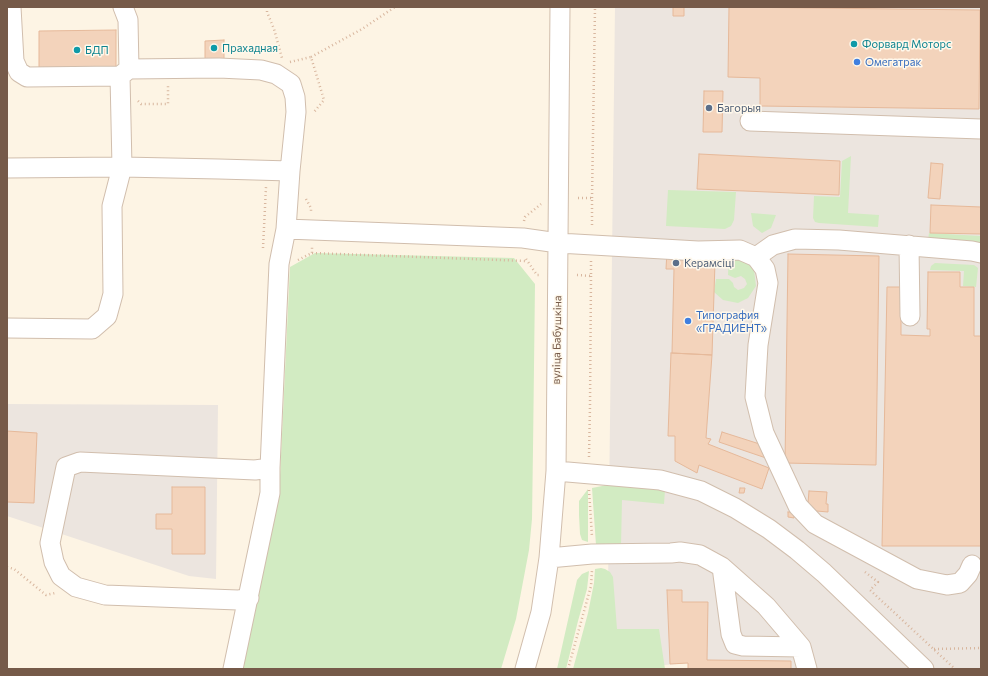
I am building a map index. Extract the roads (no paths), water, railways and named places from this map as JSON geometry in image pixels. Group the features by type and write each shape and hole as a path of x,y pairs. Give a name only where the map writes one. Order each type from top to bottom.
{"street":[{"path":"7,328 92,329 107,316 113,294 112,206 122,167 123,77 128,20 123,7"},
{"name":"вуліца Бабушкіна","path":"525,669 541,612 549,558 556,471 560,7"},
{"path":"10,12 14,62 19,72 27,77 123,77 168,68 219,68 261,70 276,74 291,84 295,97 296,112 286,229 279,264 270,493 234,669"},
{"path":"750,121 981,129"},
{"path":"7,168 122,167 290,171"},
{"path":"286,229 523,238 558,243 698,251 740,250 756,257 765,269 768,283 758,345 755,397 764,433 798,506 815,524 917,578 947,585 960,583 968,574 972,565"},
{"path":"756,257 773,245 795,239 839,240 909,245 981,253"},
{"path":"909,245 910,316"},
{"path":"249,598 238,600 105,595 76,587 61,576 54,562 50,543 66,467 80,462 255,470 270,468"},
{"path":"556,471 660,480 700,491 735,508 769,529 797,550 824,573 924,669"},
{"path":"549,558 592,554 680,552 700,556 722,567 766,606 801,647 807,669"},
{"path":"722,567 731,634 735,644 743,646 801,647"}],"place":[{"name":"Форвард Моторс","path":"854,44"},
{"name":"Прахадная","path":"214,48"},
{"name":"БДП","path":"77,50"},
{"name":"Омегатрак","path":"857,62"},
{"name":"Багорыя","path":"709,108"},
{"name":"Керамсіці","path":"676,263"},
{"name":"Типография «ГРАДИЕНТ»","path":"688,321"}]}
